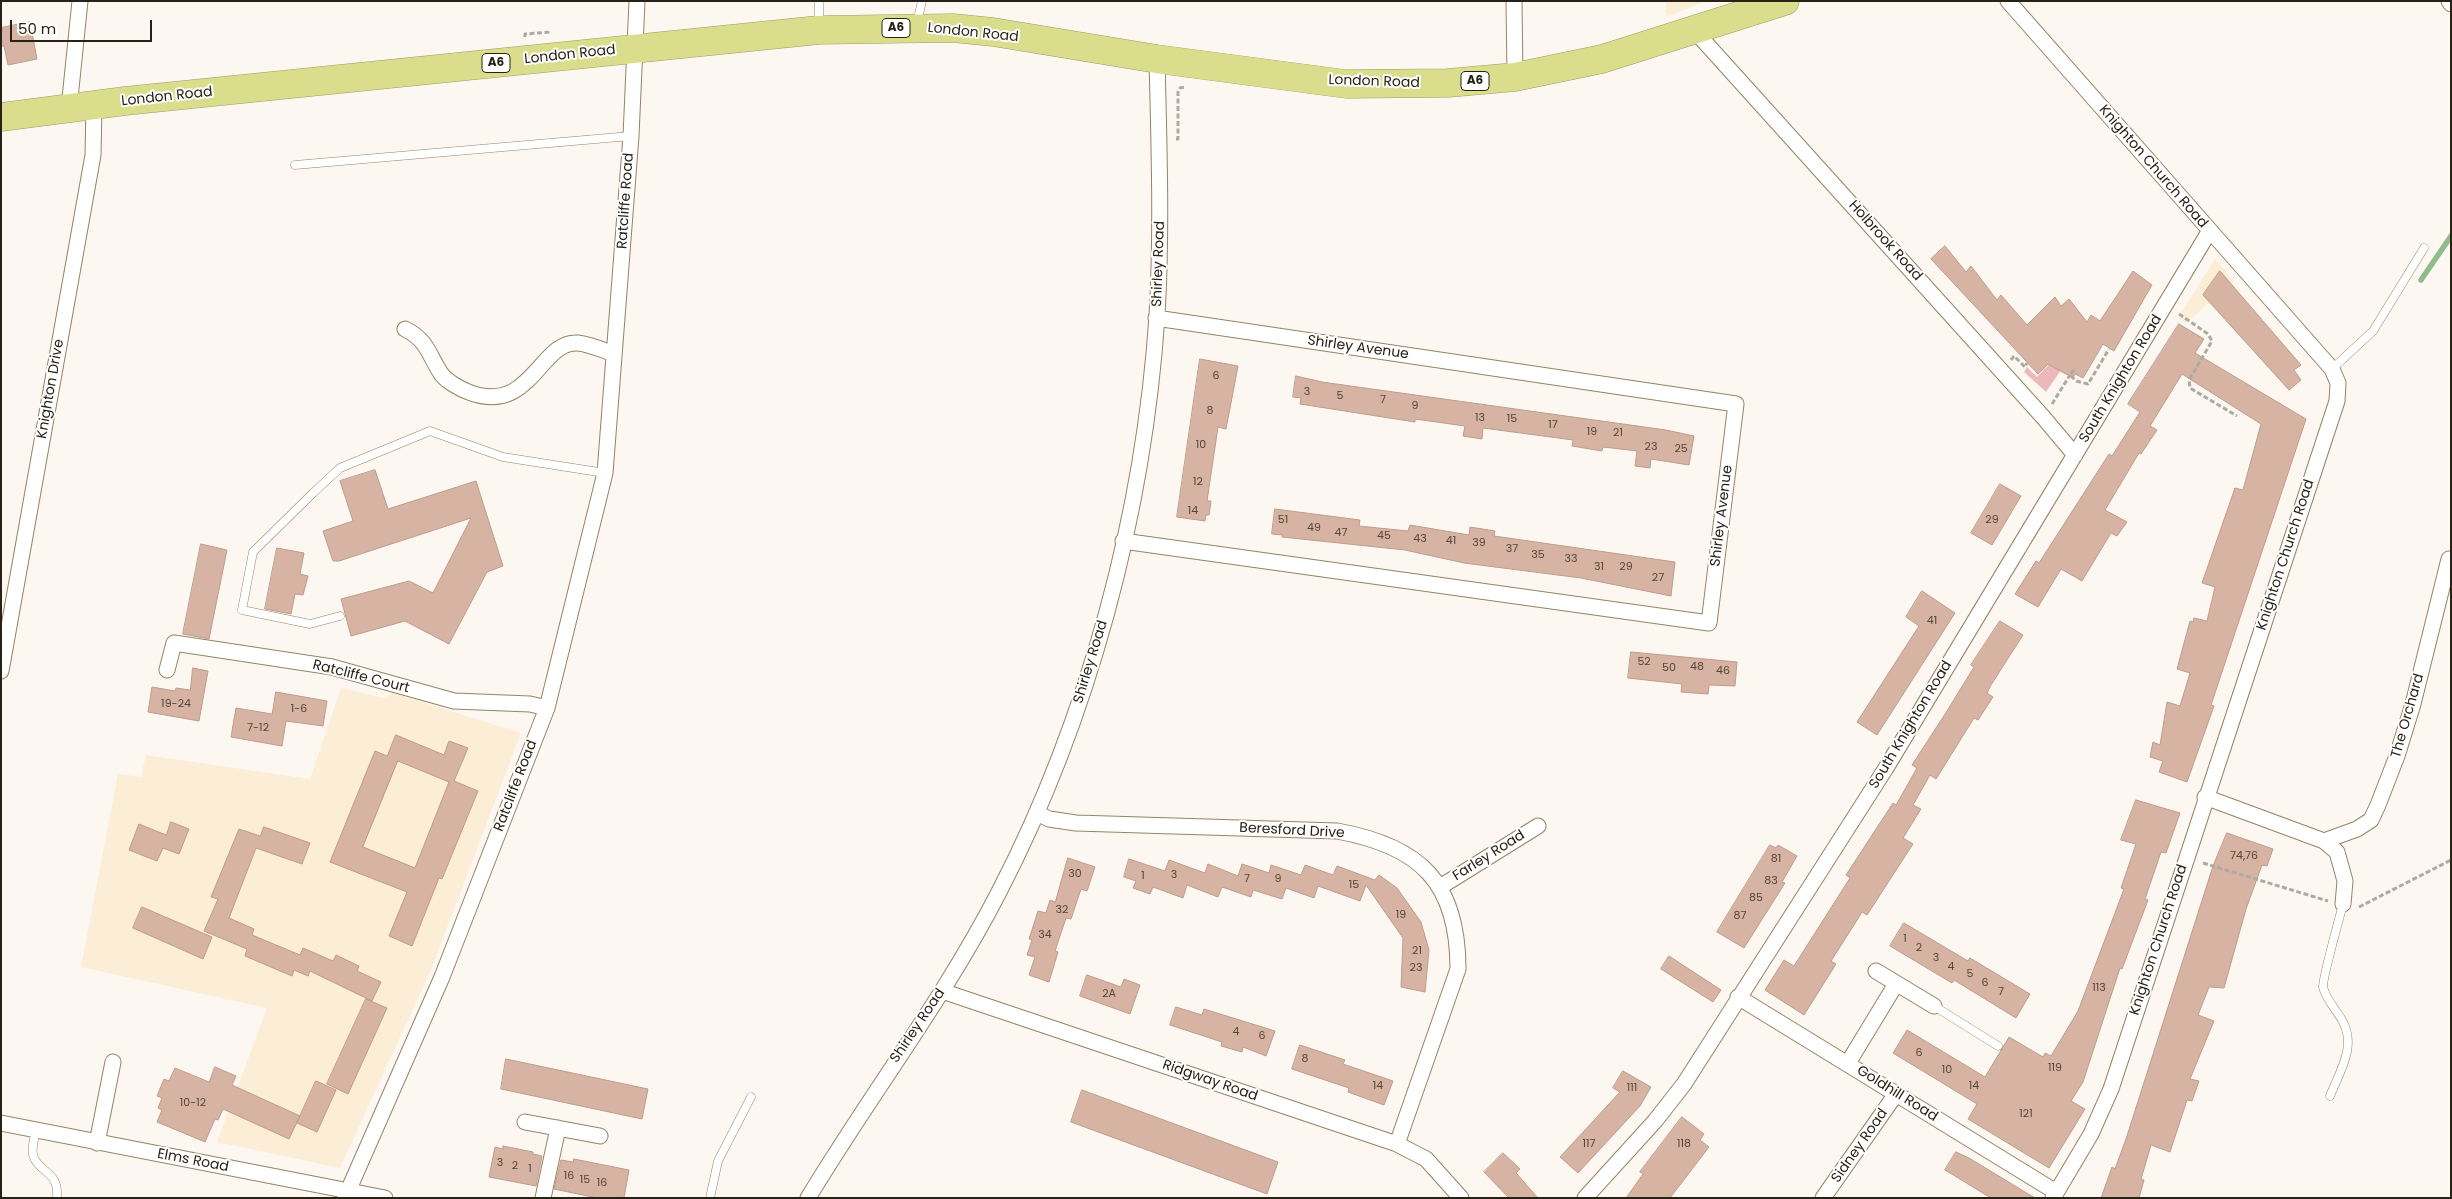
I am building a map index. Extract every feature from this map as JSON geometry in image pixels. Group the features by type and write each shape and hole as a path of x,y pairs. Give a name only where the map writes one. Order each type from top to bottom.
{"highway":[{"name":"London Road","path":"1,117 633,48 819,30 916,27 992,32 1157,59 1346,84 1448,84 1515,77 1602,59 1694,28 1785,1"}],"street":[{"name":"Knighton Drive","path":"1,671 93,155 81,107 80,1"},
{"name":"Ratcliffe Road","path":"347,1194 442,977 547,708 605,473 630,136 636,1"},
{"path":"1514,1 1515,77"},
{"name":"Knighton Church Road","path":"2008,1 2332,369 2338,383 2337,400 2205,797 2111,1090 2091,1134 2054,1195"},
{"name":"Holbrook Road","path":"1694,28 2075,455"},
{"name":"Shirley Road","path":"808,1198 851,1127 942,992 997,895 1037,813 1087,680 1123,541 1145,430 1156,318 1160,228 1160,138 1157,59"},
{"name":"South Knighton Road","path":"1584,1198 1643,1134 1684,1084 1886,768 2210,232"},
{"name":"Shirley Avenue","path":"1123,541 1709,623 1736,404 1156,318"},
{"path":"405,329 418,335 427,346 441,374 472,394 499,396 516,391 528,382 551,356 564,346 577,343 614,354"},
{"name":"The Orchard","path":"2324,841 2357,829 2370,820 2378,806 2398,756 2413,704 2449,559"},
{"name":"Ratcliffe Court","path":"167,670 174,643 332,667 454,701 530,704 547,708"},
{"path":"2205,797 2324,841 2337,852 2345,881 2343,904"},
{"name":"Beresford Drive","path":"1037,813 1049,818 1076,823 1336,831 1368,836 1394,846 1417,861 1440,887 1452,914 1458,940 1458,969 1397,1144"},
{"name":"Farley Road","path":"1440,887 1538,826"},
{"path":"1876,971 1934,1006"},
{"path":"1848,1063 1896,984"},
{"name":"Ridgway Road","path":"942,992 1397,1144 1426,1159 1461,1198"},
{"name":"Goldhill Road","path":"1738,997 1848,1063 2054,1195"},
{"path":"97,1143 113,1062"},
{"name":"Sidney Road","path":"1823,1198 1896,1094"},
{"path":"526,1122 600,1136"},
{"name":"Elms Road","path":"1,1123 347,1194 385,1198"},
{"path":"543,1198 558,1128"}],"lane":[{"path":"819,1 819,30"},
{"path":"916,27 922,1"},
{"path":"295,165 630,136"},
{"path":"2332,369 2373,331 2424,248"},
{"path":"340,616 310,624 242,610 253,552 340,468 430,431 503,457 605,473"},
{"path":"2330,1096 2350,1046 2349,1034 2342,1019 2330,1004 2323,985 2343,904"},
{"path":"1934,1006 1998,1046"},
{"path":"710,1198 718,1161 751,1097"},
{"path":"36,1130 34,1158 53,1179 57,1190 57,1198"}],"path":[{"path":"1160,138 1178,139 1178,92 1180,88 1188,87"},
{"path":"2166,305 2208,334 2212,340 2190,380 2190,388 2237,416"},
{"path":"2070,375 2076,381 2088,384 2109,349"},
{"path":"2043,417 2074,370"},
{"path":"2186,857 2362,908 2451,860"}],"shaded area":[{"path":"1666,1 1706,1 1666,17"},
{"path":"2215,259 2234,281 2186,323 2178,318"},
{"path":"2051,362 2063,367 2046,392 2024,372 2027,367 2037,377"},
{"path":"341,688 383,698 393,693 521,733 431,970 340,1168 217,1142 267,1008 81,967 118,774 141,777 146,755 310,779"}],"building":[{"path":"30,22 37,59 8,65 4,46 1,46 1,28"},
{"path":"1945,246 1966,272 1971,266 1997,300 2001,295 2027,325 2055,297 2061,306 2069,299 2087,322 2091,315 2100,321 2133,271 2152,285 2114,351 2103,344 2083,378 2075,374 2073,378 2048,364 2038,374 1931,259"},
{"path":"2220,271 2301,365 2294,370 2301,380 2289,390 2203,295"},
{"path":"2179,324 2204,339 2195,353 2306,419 2211,705 2214,706 2187,782 2159,772 2163,761 2150,757 2153,742 2160,745 2167,702 2180,706 2190,673 2177,669 2190,621 2193,622 2194,618 2207,621 2215,587 2202,583 2235,488 2243,490 2261,424 2182,374 2150,426 2157,430 2141,454 2139,453 2105,510 2127,522 2117,536 2111,533 2082,581 2061,569 2038,607 2015,594 2036,561 2039,563 2109,454 2112,456 2140,412 2128,404"},
{"path":"1200,359 1238,366 1226,429 1218,427 1207,501 1211,501 1209,515 1206,515 1205,521 1177,517"},
{"path":"1296,376 1322,382 1666,430 1694,436 1689,465 1651,459 1650,468 1635,466 1637,451 1603,447 1602,451 1572,446 1573,440 1483,428 1482,439 1463,436 1465,426 1415,419 1415,422 1300,404 1301,398 1293,397"},
{"path":"375,470 388,509 476,481 503,566 487,572 449,644 405,621 351,636 341,599 409,581 433,593 471,518 339,561 333,561 323,531 353,521 340,481"},
{"path":"2000,484 2021,496 1992,545 1971,533"},
{"path":"1275,509 1360,520 1359,526 1408,531 1410,525 1469,535 1470,527 1495,531 1494,536 1675,562 1671,596 1581,578 1464,563 1405,550 1282,537 1282,535 1272,534"},
{"path":"201,544 227,550 209,639 183,634"},
{"path":"277,548 304,553 300,574 308,576 303,595 295,594 291,614 265,609"},
{"path":"1922,591 1955,613 1877,735 1857,722 1919,626 1906,617"},
{"path":"2000,621 2023,635 1987,693 1993,697 1978,720 1974,718 1936,779 1930,775 1913,805 1921,809 1903,838 1913,844 1867,915 1862,912 1831,961 1836,964 1804,1015 1765,990 1784,960 1794,966 1850,878 1846,875 1893,803 1896,805 1917,768 1912,765 1974,667 1971,665"},
{"path":"1631,652 1737,662 1735,686 1709,685 1708,694 1681,692 1682,684 1628,678"},
{"path":"193,668 208,671 199,721 148,712 152,687 175,691 176,688 190,690"},
{"path":"276,692 327,701 323,726 286,721 282,746 231,737 236,708 272,714"},
{"path":"396,735 444,755 449,741 468,748 454,781 478,791 442,879 439,878 412,946 389,936 407,892 330,862 375,751 387,756","holes":["398,761 449,782 415,868 363,847"]},
{"path":"2136,800 2180,813 2166,853 2161,852 2145,899 2148,900 2122,969 2120,968 2083,1082 2071,1101 2085,1109 2049,1168 1968,1119 1977,1104 1893,1053 1907,1030 1985,1077 2009,1037 2043,1057 2045,1053 2051,1056 2078,1011 2124,889 2121,888 2136,844 2121,840"},
{"path":"171,822 189,829 179,854 163,848 157,861 129,850 139,824 166,835"},
{"path":"264,827 310,843 302,864 256,848 229,918 254,929 252,935 300,955 303,948 333,961 336,955 359,966 357,971 381,982 372,1001 310,971 308,976 294,970 292,976 245,956 247,949 204,931 218,899 211,897 239,829 260,836"},
{"path":"2227,833 2273,849 2267,866 2262,865 2246,909 2224,988 2209,987 2198,1015 2214,1021 2190,1079 2199,1081 2192,1101 2187,1100 2170,1152 2151,1145 2141,1179 2144,1180 2139,1198 2101,1198 2112,1167 2115,1169 2126,1139 2213,866"},
{"path":"1770,845 1776,848 1778,845 1797,856 1782,882 1785,883 1744,948 1717,932"},
{"path":"1068,858 1095,867 1087,891 1081,889 1071,919 1066,918 1055,951 1058,952 1049,982 1029,975 1035,957 1027,955 1032,940 1029,939 1038,911 1046,913 1050,900 1055,902"},
{"path":"1129,859 1165,871 1169,860 1205,873 1208,864 1238,876 1242,864 1269,873 1271,865 1301,875 1305,865 1333,875 1337,866 1375,880 1379,875 1397,888 1421,922 1429,950 1425,992 1401,987 1403,938 1366,885 1360,901 1318,886 1314,898 1286,888 1282,899 1253,890 1251,897 1222,887 1218,897 1187,885 1183,898 1153,887 1150,894 1133,888 1136,881 1124,877"},
{"path":"142,907 212,937 203,959 133,928"},
{"path":"1904,923 1968,961 1970,958 2030,994 2016,1018 1954,980 1952,983 1890,946"},
{"path":"1669,956 1721,990 1713,1002 1661,969"},
{"path":"1087,975 1121,987 1124,979 1140,985 1130,1014 1080,996"},
{"path":"366,999 387,1008 348,1094 327,1084"},
{"path":"1176,1007 1202,1015 1204,1009 1275,1031 1266,1056 1243,1047 1242,1052 1221,1046 1222,1042 1170,1025"},
{"path":"1300,1045 1345,1060 1343,1064 1393,1081 1384,1105 1348,1092 1349,1088 1292,1069"},
{"path":"506,1059 648,1089 642,1119 501,1089"},
{"path":"215,1067 236,1076 232,1085 300,1116 289,1139 223,1109 218,1120 215,1119 205,1142 157,1122 162,1110 158,1108 162,1098 157,1096 164,1079 169,1081 175,1068 209,1082"},
{"path":"1623,1071 1651,1087 1640,1106 1578,1173 1560,1157 1620,1092 1613,1088"},
{"path":"316,1081 336,1090 317,1132 297,1123"},
{"path":"1082,1090 1278,1162 1267,1194 1071,1122"},
{"path":"1682,1117 1704,1134 1700,1140 1709,1147 1670,1198 1626,1198 1643,1174 1640,1172"},
{"path":"503,1146 533,1152 533,1154 542,1156 536,1186 489,1177 495,1147 503,1149"},
{"path":"1956,1152 2035,1198 1991,1198 1945,1170"},
{"path":"1503,1153 1520,1169 1516,1173 1538,1198 1509,1198 1484,1172"},
{"path":"574,1159 629,1170 624,1198 597,1198 554,1189 561,1160 573,1162"}],"waterway":[{"path":"2421,280 2451,236"}]}
